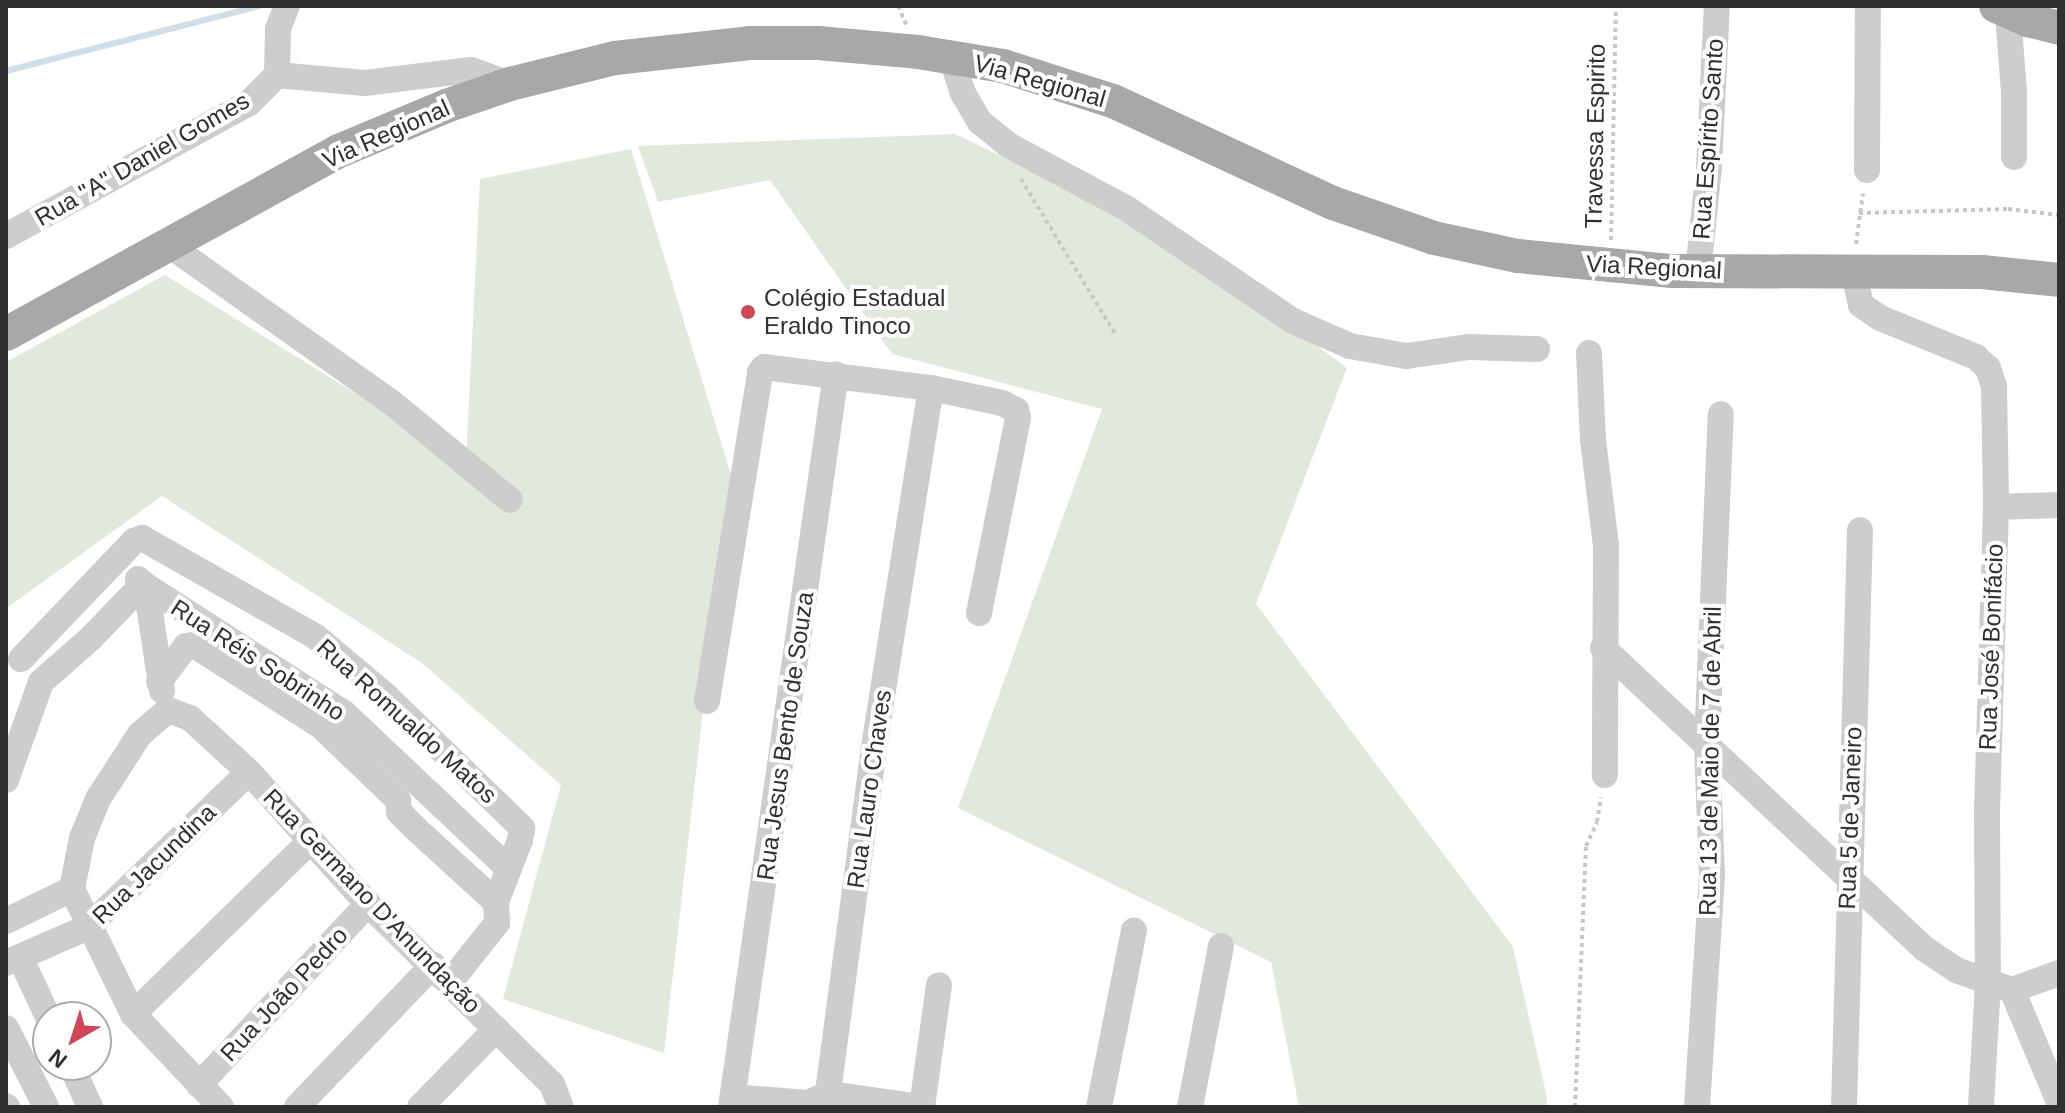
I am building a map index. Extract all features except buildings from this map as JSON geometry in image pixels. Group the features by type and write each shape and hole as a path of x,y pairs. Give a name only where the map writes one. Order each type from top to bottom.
{"main road":[{"path":"2002,9 2059,28"},
{"name":"Via Regional","path":"6,334 339,151 510,84 615,58 750,43 818,43 1003,66 1113,101 1333,203 1434,238 1518,256 1698,272 1982,272 2059,280"}],"street":[{"path":"287,6 278,29 277,75 365,83 471,70 510,84"},
{"name":"Rua Espírito Santo","path":"1698,272 1709,167 1717,6"},
{"path":"1867,170 1868,6"},
{"path":"2002,9 2014,157"},
{"path":"952,58 963,93 980,122 1008,145 1126,208 1293,321 1350,346 1406,356 1469,347 1537,349"},
{"name":"Rua \"A\" Daniel Gomes","path":"6,236 249,103 277,75"},
{"path":"169,245 391,402 510,500"},
{"name":"Rua José Bonifácio","path":"1853,270 1856,296 1869,312 1976,357 1988,368 1994,387 1996,507 1987,810 2000,987 1981,1107"},
{"path":"1589,353 1593,440 1606,546 1603,648 1605,775"},
{"path":"707,701 760,372 767,367 931,388 1002,403 1016,410 1018,418 979,613"},
{"name":"Rua Jesus Bento de Souza","path":"732,1102 836,374"},
{"name":"Rua Lauro Chaves","path":"827,1101 874,747 931,388"},
{"name":"Rua 13 de Maio de 7 de Abril","path":"1697,1107 1712,876 1707,743 1721,414"},
{"path":"1996,507 2059,505"},
{"name":"Rua 5 de Janeiro","path":"1844,1107 1860,530"},
{"name":"Rua Romualdo Matos","path":"116,562 134,541 147,538 244,599 316,637 386,696 519,823 523,833 496,902 499,911 490,935 441,974 297,1107"},
{"path":"21,659 116,562"},
{"name":"Rua Réis Sobrinho","path":"116,562 145,585 344,713 508,868"},
{"path":"145,585 159,682 168,710 140,734 98,799 82,838 72,889 133,1014 221,1107"},
{"path":"6,780 41,682 145,585"},
{"path":"159,682 186,646 194,645 322,727 398,800 399,812 496,902"},
{"path":"1603,648 1925,949 1956,970 2000,987 2059,973"},
{"name":"Rua Germano D'Anundação","path":"168,710 190,718 205,729 249,772 368,904 552,1084 561,1107"},
{"name":"Rua Jacundina","path":"13,960 88,927 249,772"},
{"path":"133,1014 311,840"},
{"path":"6,921 72,889"},
{"name":"Rua João Pedro","path":"199,1085 368,904"},
{"path":"1099,1107 1134,930"},
{"path":"1190,1107 1221,946"},
{"path":"13,960 38,1001"},
{"path":"732,1102 827,1101 922,1107 939,985"},
{"path":"2000,987 2059,1102"},
{"path":"6,1028 46,1107"},
{"path":"420,1107 496,1029"},
{"path":"78,1081 90,1107"}],"path":[{"name":"Travessa Espirito","path":"1610,266 1616,6"},
{"path":"1018,174 1116,335"},
{"path":"1853,270 1859,213 2008,209 2059,215"},
{"path":"1575,1107 1586,846 1597,822 1605,775"}],"shaded area":[{"path":"955,134 1172,238 1347,368 1256,604 1513,947 1547,1098 1546,1107 1299,1107 1271,962 958,808 1102,409 892,354 770,180 658,202 638,146"},
{"path":"631,149 736,491 704,702 664,1053 503,999 561,785 422,663 162,496 8,607 6,663 6,362 165,275 466,462 480,179"}],"waterway":[{"path":"6,71 259,6"}],"place":[{"name":"Colégio Estadual Eraldo Tinoco","path":"748,312"}]}
